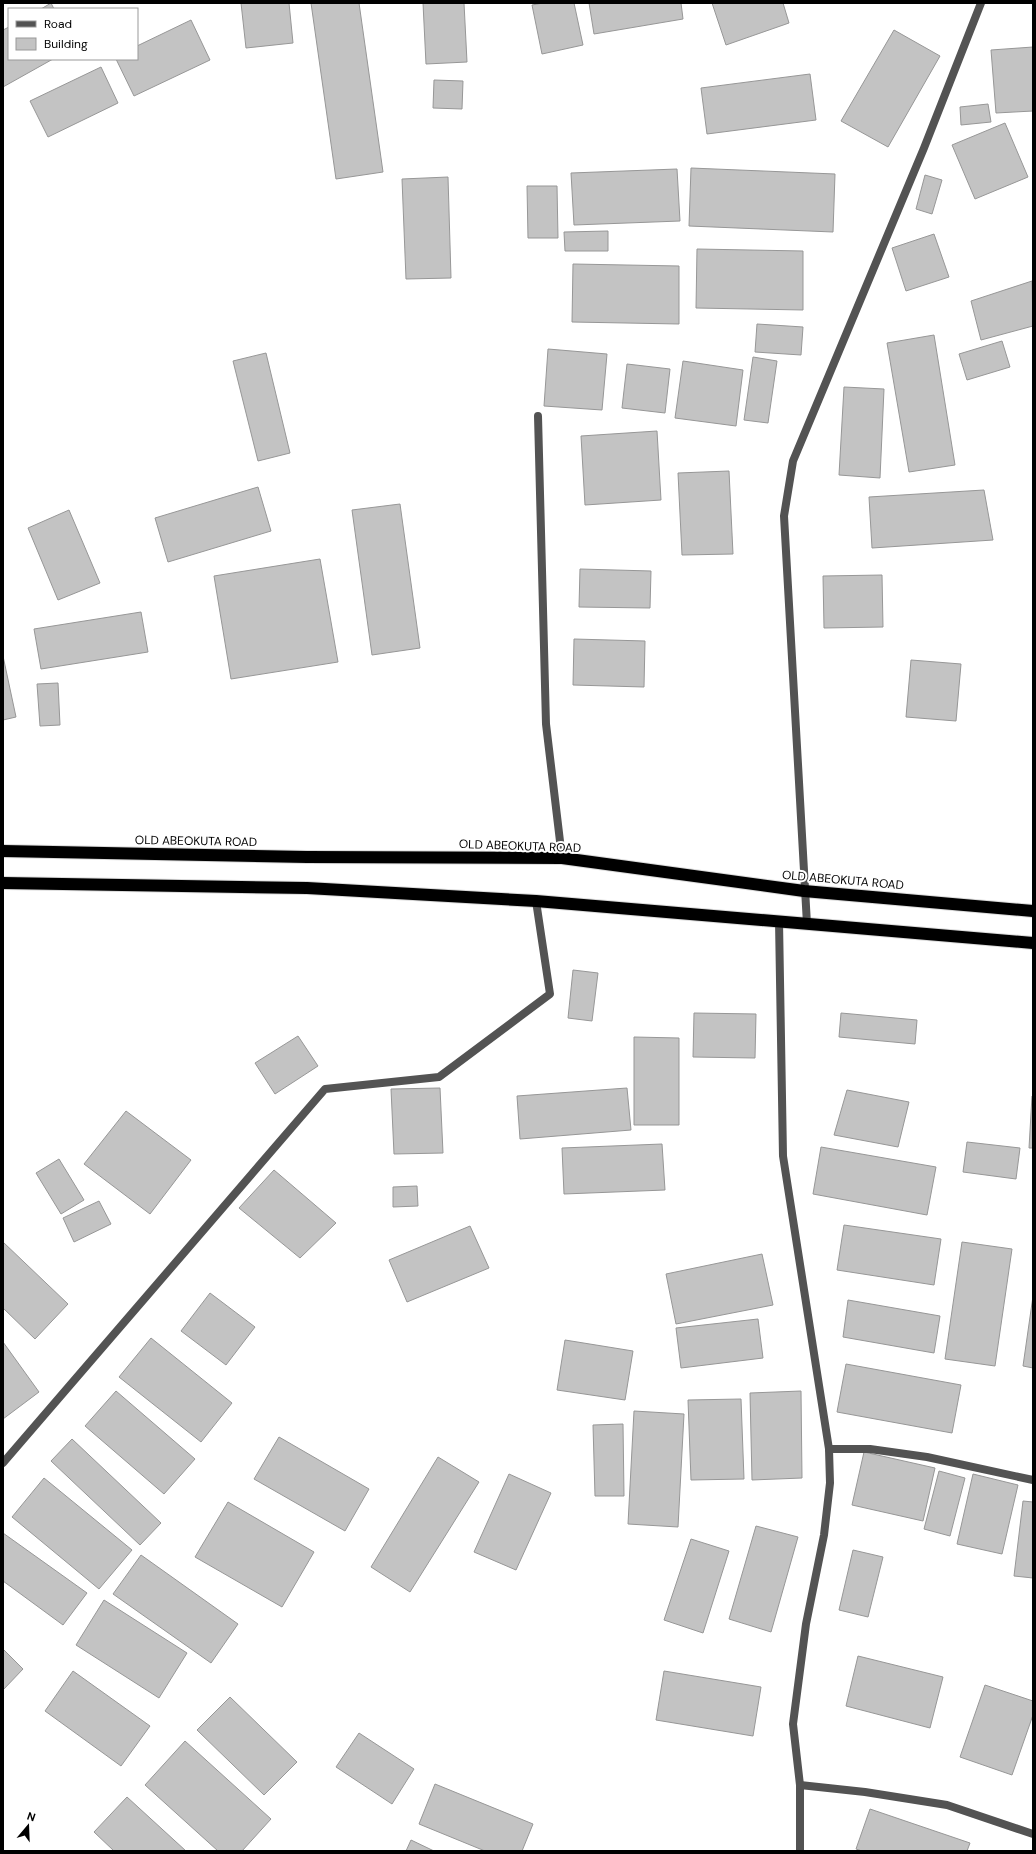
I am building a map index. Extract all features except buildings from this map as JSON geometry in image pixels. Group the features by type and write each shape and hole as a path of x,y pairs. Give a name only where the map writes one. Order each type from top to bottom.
{"highway":[{"name":"OLD ABEOKUTA ROAD","path":"3,851 307,857 562,858 804,891 1033,911"},
{"path":"3,883 307,888 536,901 1033,944"}],"street":[{"path":"807,924 784,516 793,461 921,155 981,3"},
{"path":"538,416 546,724 562,858"},
{"path":"3,1463 325,1089 439,1077 550,994 536,901"},
{"path":"779,921 783,1156 829,1449 830,1483 824,1535 806,1624 794,1724 800,1785 800,1851"},
{"path":"829,1449 870,1448 927,1457 1033,1480"},
{"path":"800,1785 865,1792 947,1805 1033,1834"}]}
